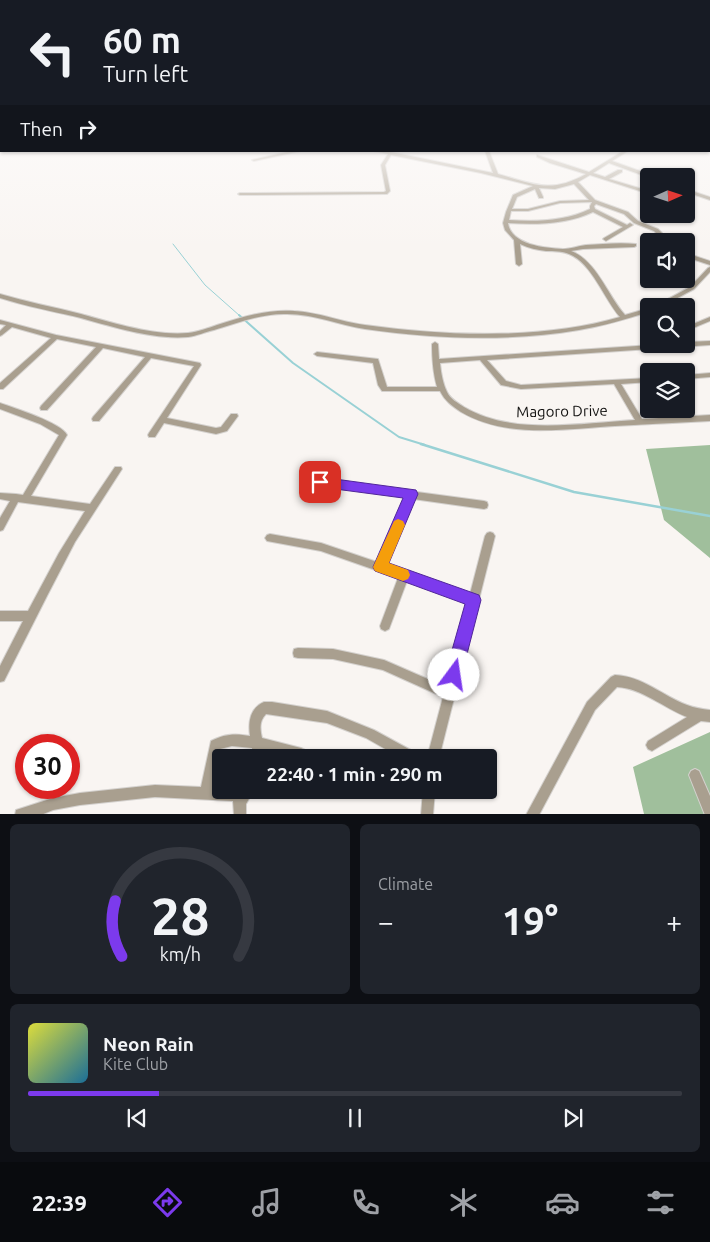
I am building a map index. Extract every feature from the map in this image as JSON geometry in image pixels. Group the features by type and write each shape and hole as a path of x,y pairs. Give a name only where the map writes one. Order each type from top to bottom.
{"street":[{"path":"240,194 385,193 388,191 384,171"},
{"path":"476,171 537,187 558,187 574,181 591,171"},
{"path":"495,171 496,175"},
{"path":"581,171 640,191"},
{"path":"605,179 620,171"},
{"path":"574,181 594,201"},
{"path":"537,187 541,197"},
{"path":"537,187 515,196 506,221 508,231 517,240 543,250 634,245"},
{"path":"695,193 710,199"},
{"path":"594,201 592,206 594,210 607,219 627,227"},
{"path":"510,210 528,210 560,202 594,201 626,213 636,222 659,233"},
{"path":"506,221 562,220 585,215 594,210"},
{"path":"606,239 636,222"},
{"path":"517,240 519,264"},
{"path":"518,247 530,246"},
{"path":"565,250 579,257 590,269 612,306 624,318"},
{"path":"695,258 710,263"},
{"path":"674,298 692,288 710,269"},
{"path":"0,296 26,305 150,332 187,335 271,312 288,312 352,326 387,330 474,335 534,333 624,318 640,313"},
{"path":"695,326 710,319"},
{"path":"0,322 56,337 148,357 198,365 152,435"},
{"path":"0,334 10,325"},
{"path":"0,387 56,337"},
{"path":"695,344 710,343"},
{"path":"317,354 376,361 382,386 385,390 443,390 438,376 435,344"},
{"path":"44,408 101,346"},
{"path":"436,361 560,354 640,346"},
{"path":"96,419 148,357"},
{"path":"482,358 504,383 512,386 548,387 640,381"},
{"path":"695,376 710,375"},
{"path":"616,382 640,422"},
{"name":"Magoro Drive","path":"443,390 453,404 500,424 542,428 710,418"},
{"path":"0,406 43,422 62,432 63,436 0,527"},
{"path":"162,420 216,431 224,429 234,416"},
{"path":"0,677 73,536 118,469"},
{"path":"320,482 484,505"},
{"path":"380,567 411,494"},
{"path":"0,496 93,508"},
{"path":"435,749 490,536"},
{"path":"270,538 321,548 473,600"},
{"path":"385,626 404,575"},
{"path":"0,616 30,616"},
{"path":"298,653 333,654 384,665 449,694"},
{"path":"532,814 591,706 615,682 628,681 685,712 704,716"},
{"path":"258,749 254,727 255,718 264,708 327,717 370,734 398,749"},
{"path":"652,745 704,716"},
{"path":"206,793 217,742 228,740 257,743 281,749"},
{"path":"695,775 710,811"},
{"path":"21,814 53,804 80,799 155,791 237,795 240,808"},
{"path":"427,814 428,799"}],"green space":[{"path":"710,445 710,558 664,520 646,449"},
{"path":"710,732 710,814 644,814 633,767"}],"waterway":[{"path":"173,244 205,285 240,316"},
{"path":"239,315 293,363 399,437 425,445"},
{"path":"421,444 574,492 710,516"}],"slow traffic":[{"path":"398,525 380,567 403,575"}],"route":[{"path":"320,482 411,494 380,567 473,600 454,675"}]}
